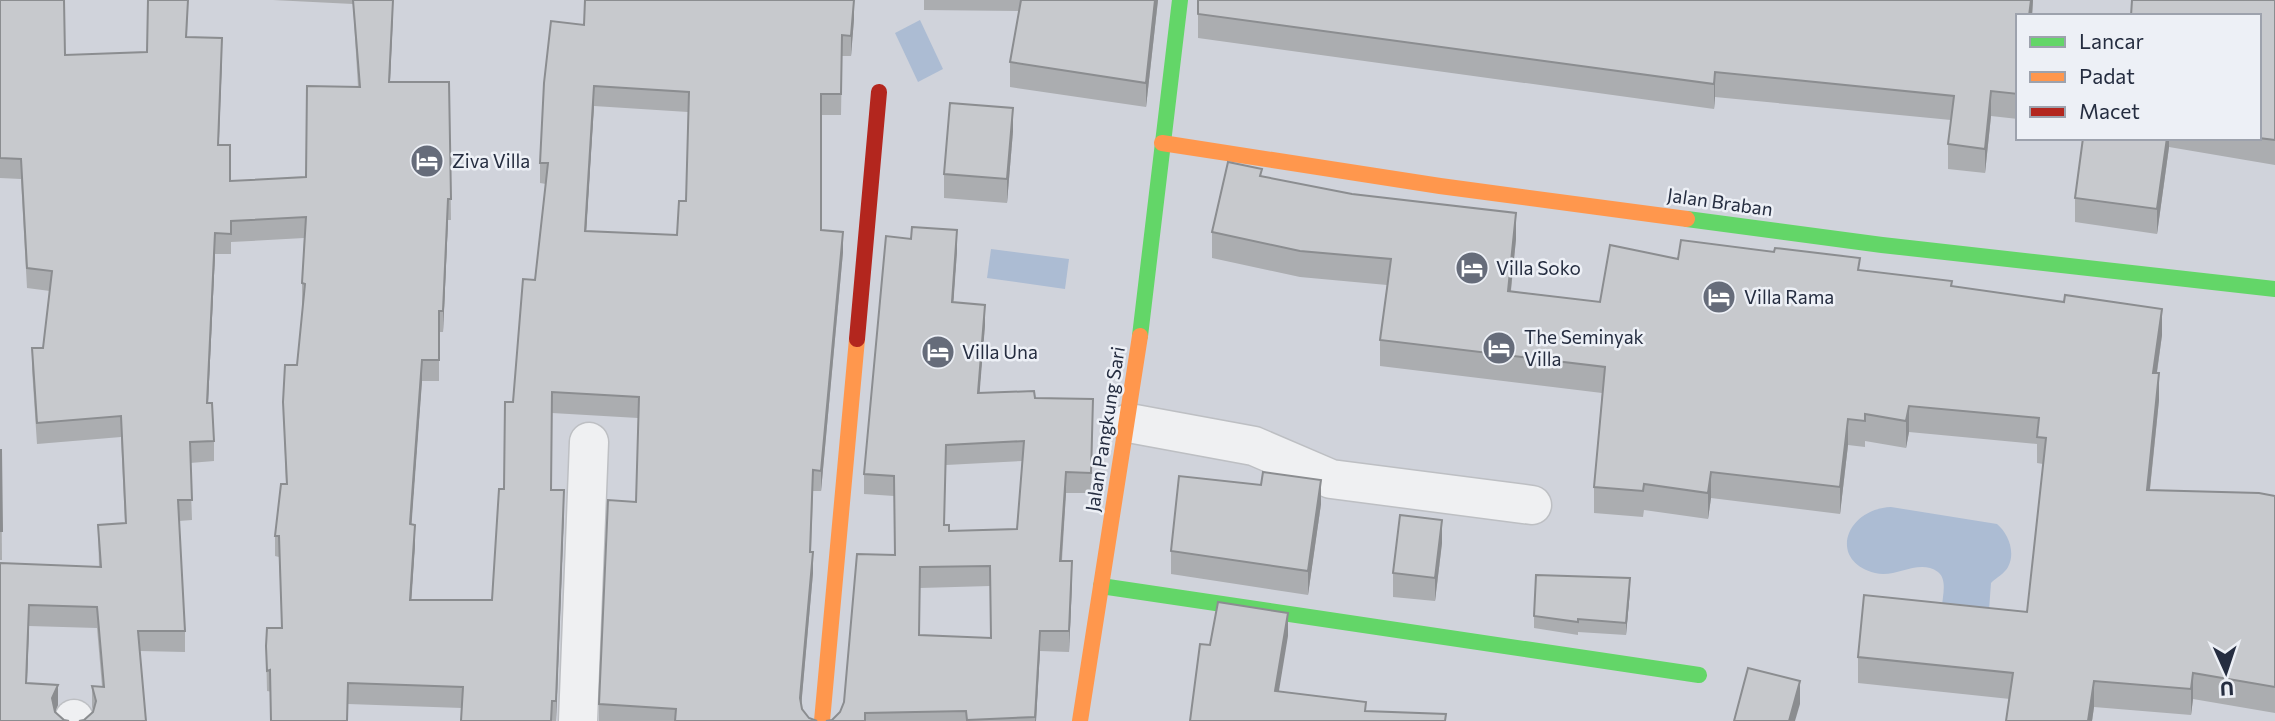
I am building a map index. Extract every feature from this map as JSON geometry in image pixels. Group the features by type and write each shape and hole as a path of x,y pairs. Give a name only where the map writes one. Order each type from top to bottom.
{"street":[{"name":"Jalan Pangkung Sari","path":"1080,721 1129,424 1180,0"},
{"path":"822,721 879,92"},
{"name":"Jalan Braban","path":"1162,143 1440,186 1882,245 2275,289"},
{"path":"1129,424 1254,446 1331,479 1532,505"},
{"path":"578,721 589,442"},
{"path":"1101,586 1699,676"}],"shaded area":[{"path":"0,0 2275,0 2275,721 0,721"}],"water":[{"path":"920,20 943,69 918,82 895,33"},
{"path":"991,249 1069,259 1065,289 987,278"},
{"path":"1891,507 1997,524 2001,528 2010,543 2011,555 2007,569 1991,583 1989,610 1942,608 1943,579 1938,572 1930,568 1883,574 1860,567 1847,547 1848,536 1863,516"}],"building":[{"path":"0,0 64,0 65,55 147,52 148,0 188,0 186,37 222,38 218,145 230,145 230,181 306,177 307,86 360,87 353,0 393,0 389,82 449,82 451,199 448,199 443,311 439,311 439,360 422,360 410,524 415,525 410,600 492,600 499,489 504,489 505,402 513,402 523,279 535,280 548,163 540,163 544,83 551,21 584,25 585,0 854,0 851,36 842,35 841,94 821,94 821,230 843,232 821,471 813,470 810,552 813,552 800,698 802,709 809,718 817,721 675,721 676,709 599,704 608,500 636,502 639,397 552,392 551,490 564,490 556,701 552,701 551,721 461,721 463,687 348,683 347,721 271,721 270,670 267,671 266,646 267,628 282,628 279,536 275,536 281,484 287,484 283,402 285,365 297,365 305,284 302,283 306,217 231,221 231,234 215,233 207,403 212,403 214,441 190,442 192,500 178,500 185,631 138,631 146,721 79,721 93,712 96,701 92,686 104,687 97,607 29,605 26,683 58,685 52,698 55,712 69,721 0,721 0,563 101,567 98,525 126,523 121,416 37,423 32,348 43,348 52,271 27,268 21,159 0,158","holes":["594,86 689,92 686,201 679,201 677,235 585,231"]},
{"path":"1021,0 1155,0 1146,83 1010,62"},
{"path":"1198,0 2031,0 2029,14 2016,14 2016,94 1991,91 1985,149 1948,144 1954,96 1715,72 1714,84 1198,14"},
{"path":"2132,0 2275,0 2275,140 2261,138 2261,14 2131,14"},
{"path":"950,103 1013,108 1007,179 944,174"},
{"path":"2083,140 2167,140 2157,209 2075,198"},
{"path":"1228,162 1262,169 1260,176 1352,194 1516,213 1508,291 1600,302 1610,245 1678,259 1681,240 1774,252 1775,248 1860,258 1858,270 1952,281 1951,286 2064,302 2065,295 2162,309 2153,373 2159,373 2147,490 2259,493 2275,496 2275,687 2193,673 2191,689 2094,681 2088,721 2006,721 2013,673 1858,657 1864,595 2027,612 2046,438 2037,437 2039,418 1909,406 1906,421 1865,414 1865,421 1848,419 1840,487 1711,472 1708,493 1644,484 1643,491 1594,487 1605,367 1380,340 1391,259 1300,251 1212,232"},
{"path":"912,227 957,230 952,302 985,305 978,393 1034,391 1035,398 1093,399 1091,473 1066,472 1060,561 1072,561 1069,631 1040,631 1035,717 967,720 966,711 865,713 865,721 826,721 832,720 840,712 844,702 857,554 895,555 894,476 864,474 886,236 911,239","holes":["1024,441 1017,529 949,531 949,525 944,525 946,445","990,566 991,638 919,635 920,567"]},
{"path":"1,450 2,531 0,531"},
{"path":"1263,472 1321,480 1308,571 1171,551 1179,476 1261,485"},
{"path":"1400,515 1442,520 1435,578 1393,573"},
{"path":"1536,575 1630,578 1626,623 1578,619 1578,622 1534,616"},
{"path":"1218,602 1288,613 1275,691 1366,702 1365,711 1446,714 1445,721 1190,721 1200,644 1210,645"},
{"path":"1748,668 1800,681 1789,721 1734,721"}],"traffic: fast":[{"path":"1140,336 1180,0"},
{"path":"1687,219 1882,245 2275,289"},
{"path":"1101,586 1699,675"}],"traffic: slow":[{"path":"1162,143 1440,186 1687,219"},
{"path":"1080,721 1140,336"},
{"path":"822,721 857,339"}],"traffic: jam":[{"path":"857,339 879,92"}],"place":[{"name":"Ziva Villa","path":"427,161"},
{"name":"Villa Soko","path":"1472,268"},
{"name":"Villa Rama","path":"1719,297"},
{"name":"The Seminyak Villa","path":"1499,348"},
{"name":"Villa Una","path":"938,352"}]}
